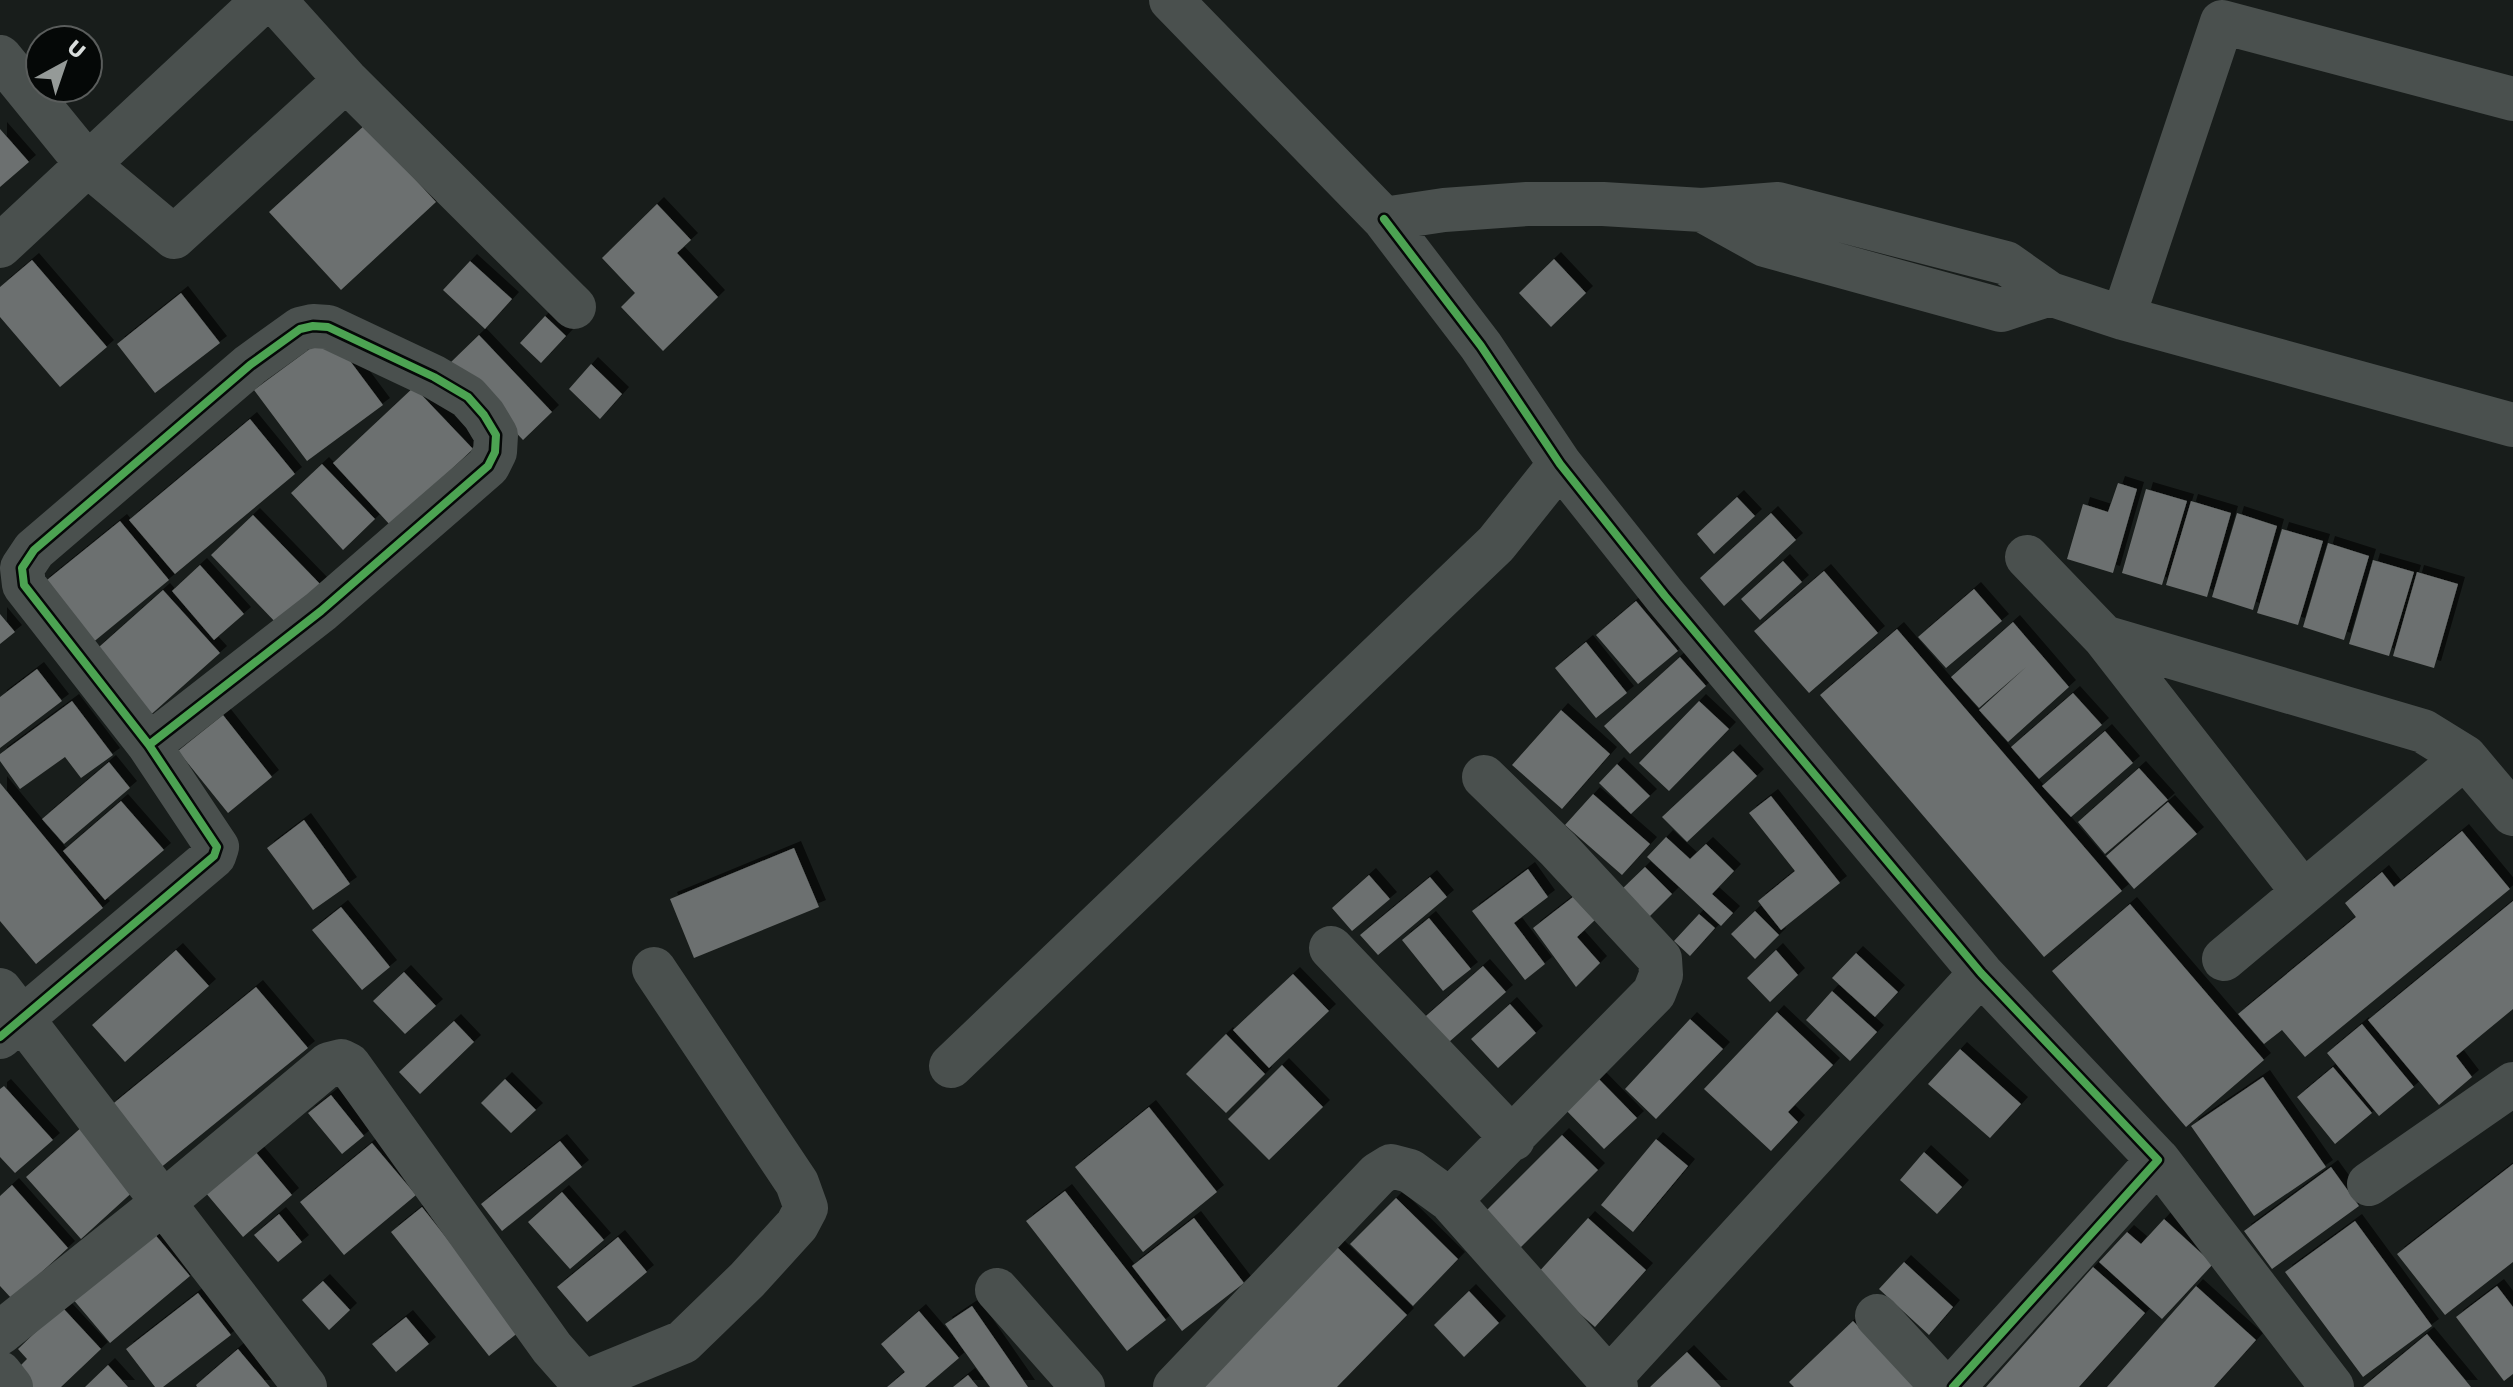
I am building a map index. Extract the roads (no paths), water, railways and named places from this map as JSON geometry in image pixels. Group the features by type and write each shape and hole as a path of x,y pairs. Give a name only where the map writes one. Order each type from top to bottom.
{"street":[{"path":"0,246 264,0"},
{"path":"274,0 346,80 574,307"},
{"path":"1171,0 1384,219 1481,346 1560,464 1665,596 1981,973 2158,1160 2312,1379"},
{"path":"2123,318 2222,11 2513,99"},
{"path":"0,57 88,165 174,237 346,80"},
{"path":"1384,219 1444,210 1527,204 1603,204 1702,210 1778,204 2006,263 2050,294 2123,318 2513,425"},
{"path":"149,745 321,611 488,466 495,452 496,435 468,397 434,377 328,327 300,329 250,365 34,550 22,568 24,585 149,745 217,847 216,852 8,1015 164,1202 305,1387"},
{"path":"951,1066 1496,544 1560,464"},
{"path":"2027,557 2104,637 2303,892"},
{"path":"2104,637 2423,731 2465,757 2513,814"},
{"path":"2224,959 2465,757"},
{"path":"1450,1200 1654,993 1661,975 1660,959 1558,849 1484,777"},
{"path":"1331,948 1513,1139"},
{"path":"0,1333 329,1064 341,1061 349,1065 580,1385 683,1342 747,1280 797,1225 806,1208 797,1183 654,969"},
{"path":"1175,1387 1378,1174 1391,1166 1410,1171 1450,1200 1612,1383 1981,973"},
{"path":"2369,1184 2513,1084"},
{"path":"1953,1387 2158,1160"},
{"path":"997,1290 1083,1387"},
{"path":"1877,1316 1943,1387"},
{"path":"0,1373 11,1387"}]}
